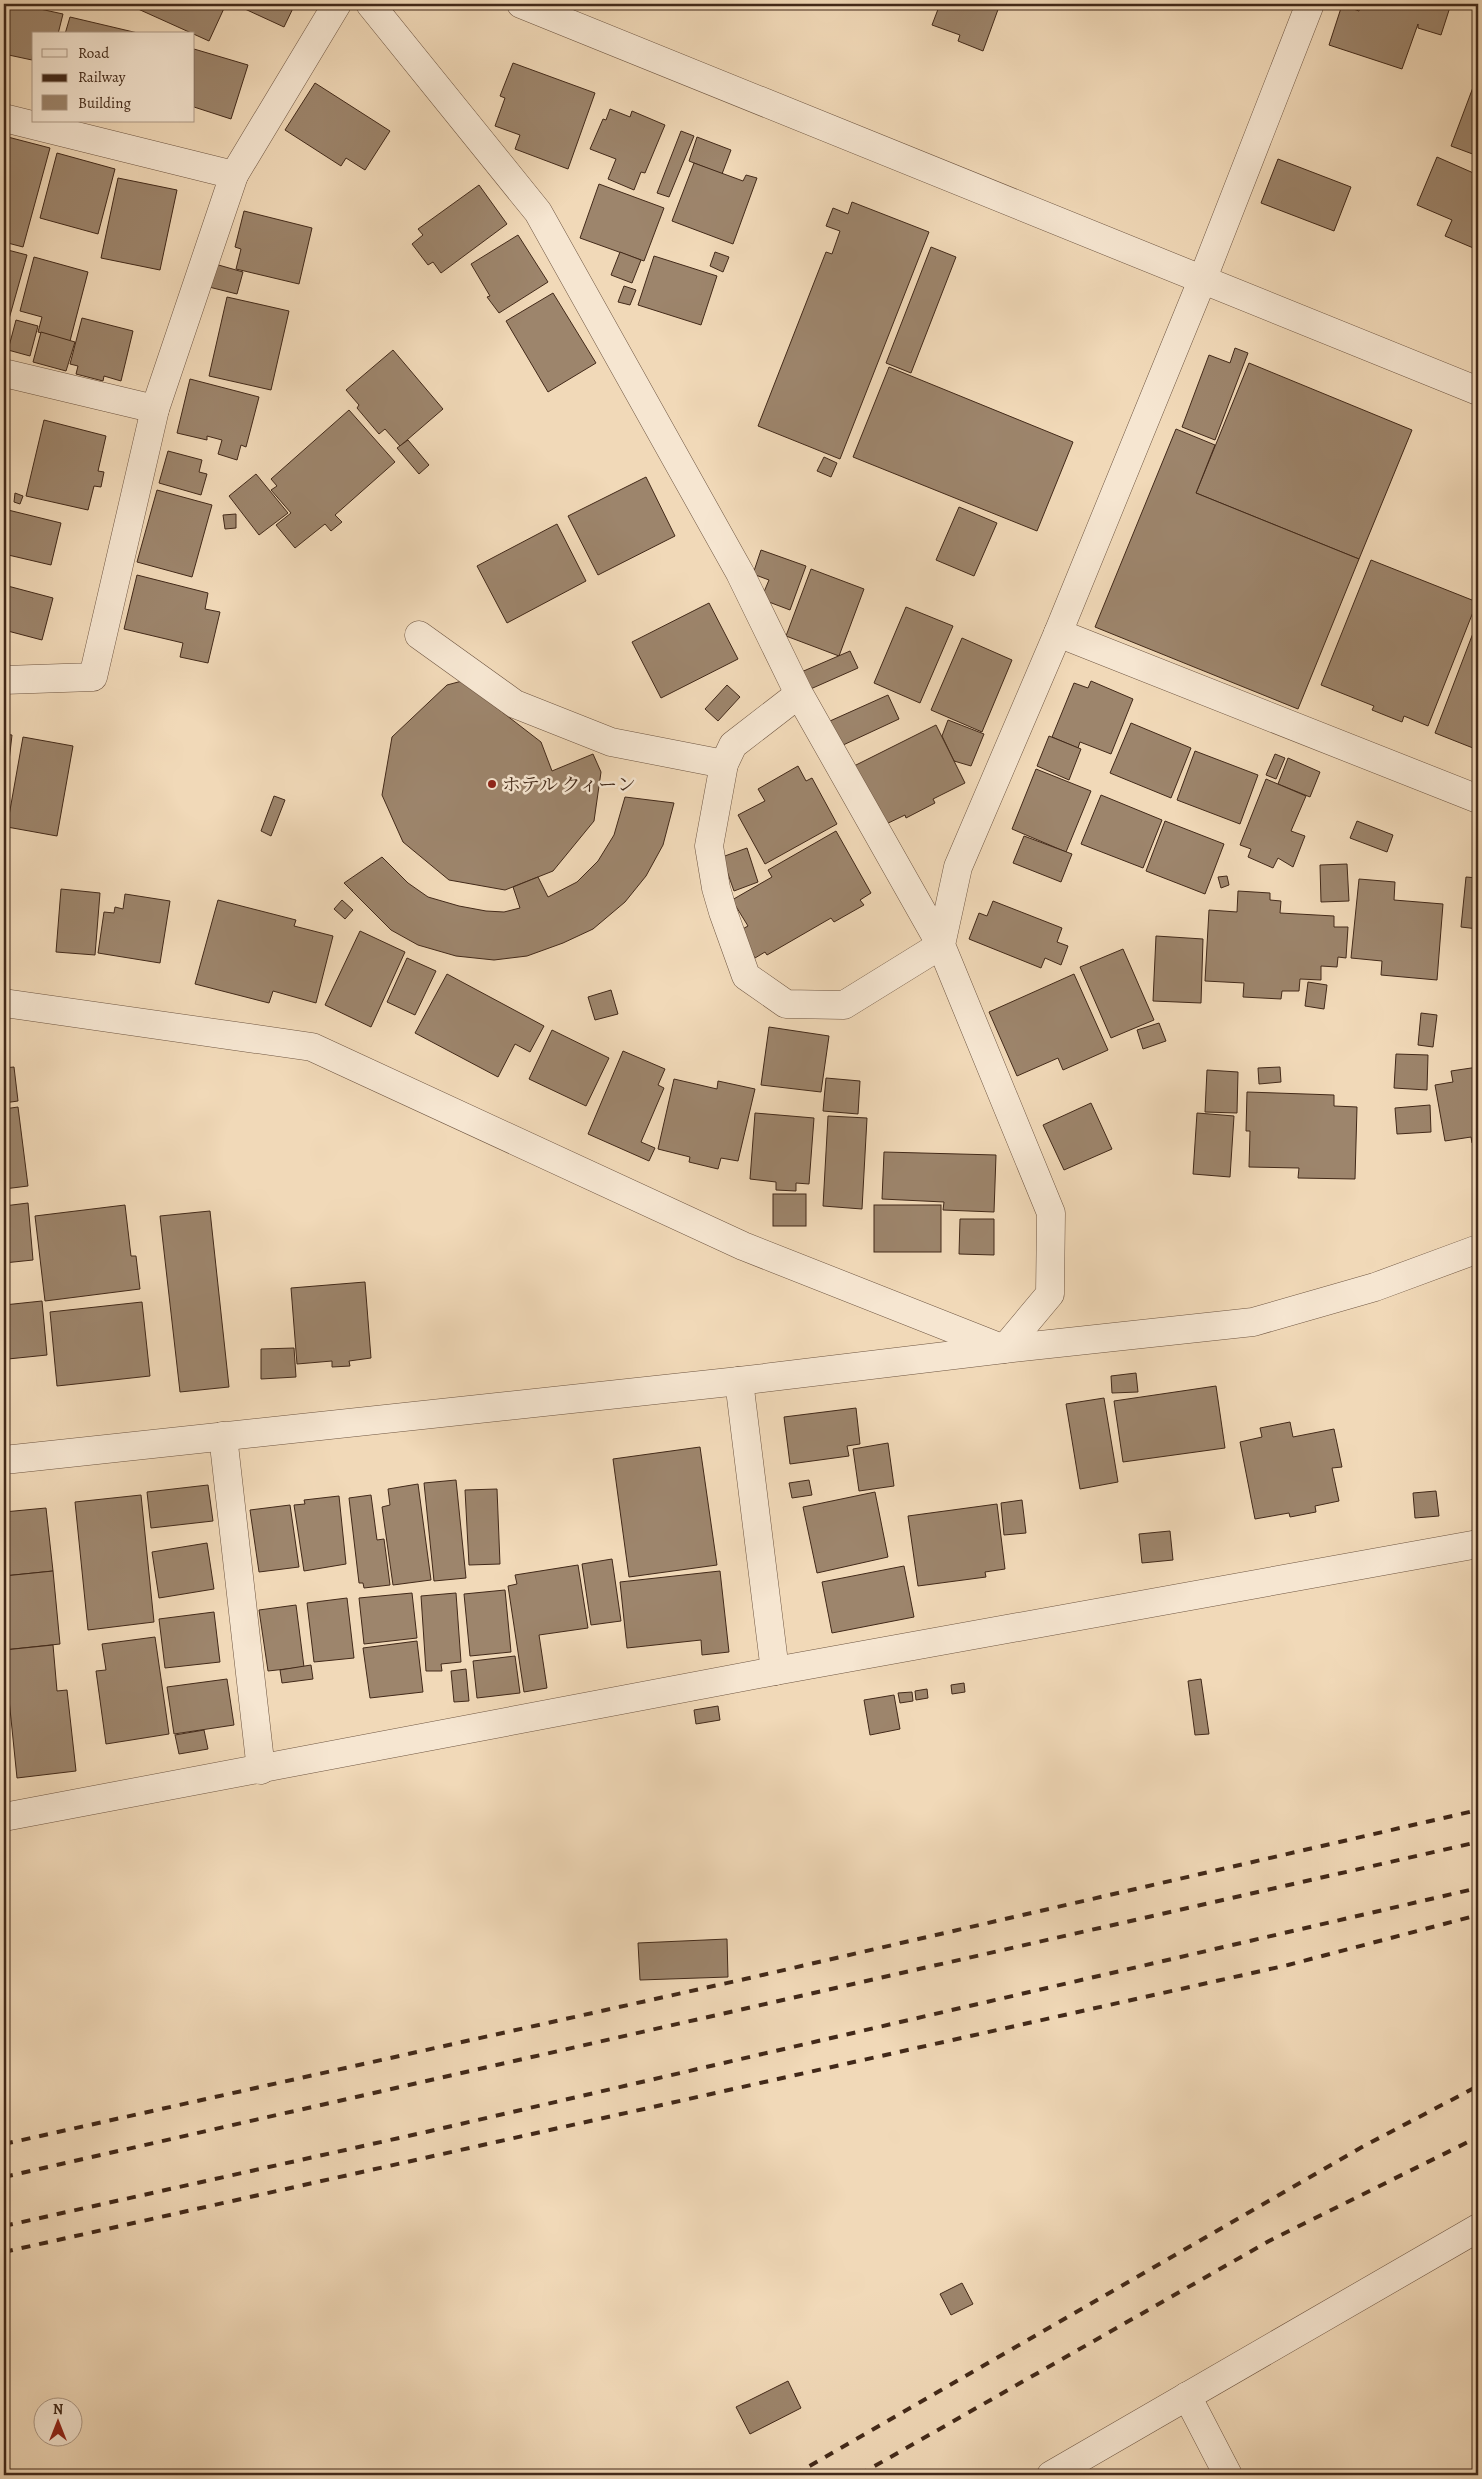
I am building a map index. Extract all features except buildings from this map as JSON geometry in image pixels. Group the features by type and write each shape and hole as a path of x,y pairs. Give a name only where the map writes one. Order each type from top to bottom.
{"street":[{"path":"4,680 93,677 155,409 234,174 337,4"},
{"path":"370,4 538,212 740,573 799,694 941,946 1051,1212 1050,1294 1004,1349"},
{"path":"521,4 1203,278 1478,391"},
{"path":"799,694 733,745 724,764 709,846 723,912 746,976 786,1004 844,1005 941,946 958,867 1058,633 1203,278 1310,4"},
{"path":"4,118 234,174"},
{"path":"4,372 155,409"},
{"path":"1058,633 1478,799"},
{"path":"419,635 515,704 611,742 724,764"},
{"path":"4,1003 312,1047 743,1246 1004,1349"},
{"path":"4,1460 739,1381 1004,1349 1253,1322 1375,1287 1478,1250"},
{"path":"739,1381 775,1671"},
{"path":"223,1436 261,1770"},
{"path":"4,1817 261,1770 775,1671 1478,1544"},
{"path":"1051,2475 1478,2228"},
{"path":"1187,2396 1228,2475"}],"railway":[{"path":"4,2144 745,1979 1478,1810"},
{"path":"4,2177 1478,1842"},
{"path":"4,2226 426,2132 1478,1888"},
{"path":"4,2252 1288,1965 1478,1915"},
{"path":"794,2475 1362,2147 1478,2086"},
{"path":"859,2475 1269,2241 1478,2137"}],"place":[{"name":"ホテル クィーン","path":"492,784"}]}
